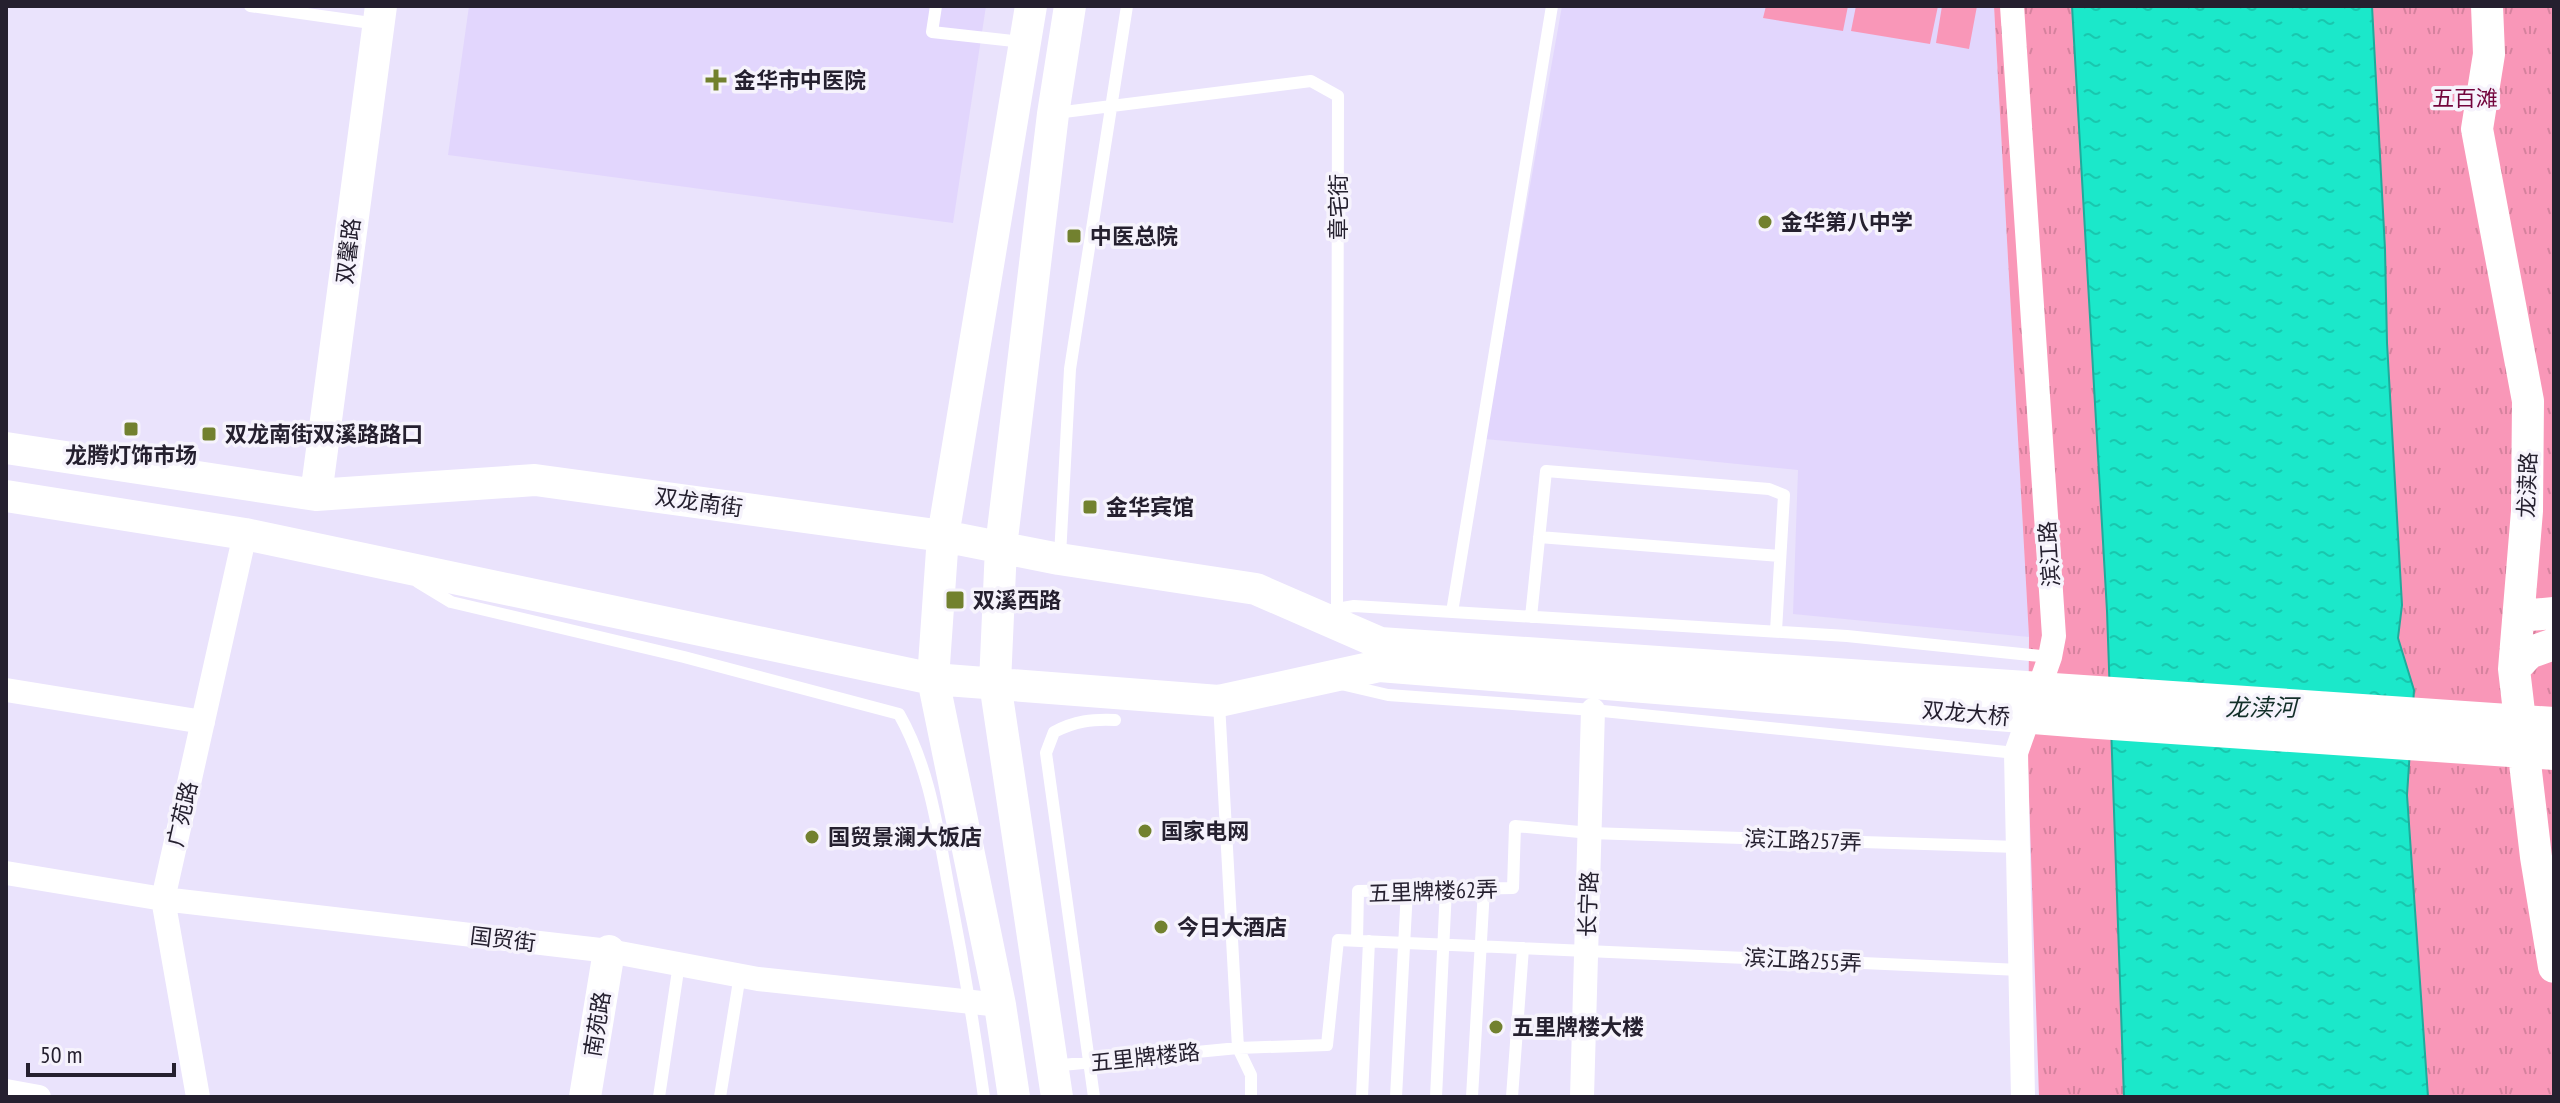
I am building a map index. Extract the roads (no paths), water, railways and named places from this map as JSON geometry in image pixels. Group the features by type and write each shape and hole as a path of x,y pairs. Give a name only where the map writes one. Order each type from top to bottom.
{"main road":[{"path":"1014,1097 985,1004 933,679 943,536 1031,6"},
{"path":"1054,1082 995,683 1001,547 1053,114 1070,6"},
{"name":"龙渎路","path":"2487,6 2489,54 2477,129 2528,401 2527,511 2514,669 2545,849 2554,967"},
{"name":"双馨路","path":"316,495 379,15"},
{"name":"双龙南街","path":"6,448 316,495 535,480 943,536 1059,559 1256,589 1323,612 1380,654"},
{"path":"6,496 245,534 933,679 1219,701 1318,678 1380,654"},
{"path":"2519,616 2554,613"},
{"path":"2514,669 2529,653 2554,644"},
{"name":"双龙大桥","path":"1380,654 2554,723"},
{"name":"双龙大桥","path":"1380,654 2084,722 2554,754"},
{"name":"南苑路","path":"585,1097 609,951"}],"street":[{"name":"滨江路","path":"2012,6 2054,636 2050,657 2016,753 2023,1097"},
{"name":"广苑路","path":"198,1097 163,899 245,534"},
{"path":"6,690 203,722"},
{"name":"长宁路","path":"1582,1097 1593,710"},
{"name":"国贸街","path":"6,873 163,899 609,951 740,975 985,1004"},
{"path":"6,1091 39,1097"}],"lane":[{"path":"250,6 379,15"},
{"path":"936,6 932,32 1025,42"},
{"path":"1059,559 1070,369 1127,6"},
{"path":"1452,612 1552,6"},
{"name":"章宅街","path":"1053,114 1311,81 1338,96 1323,612"},
{"path":"1531,617 1546,471 1769,489 1784,495 1776,631"},
{"path":"1539,537 1780,556"},
{"path":"392,565 451,602 684,657 899,714 916,744 929,787 985,1004 984,1097"},
{"path":"1323,612 1354,606 1776,631 2050,657"},
{"path":"1318,678 1388,695 1593,710 2016,753"},
{"path":"1219,701 1238,1048 1251,1075 1251,1097"},
{"path":"1094,1097 1046,753 1054,732 1070,723 1086,719 1115,720"},
{"name":"五里牌楼62弄","path":"1363,941 1358,891 1513,888 1515,826 1590,833"},
{"name":"滨江路257弄","path":"1590,833 2017,847"},
{"path":"1436,1097 1446,889"},
{"path":"1472,1097 1484,889"},
{"path":"1396,1097 1407,890"},
{"name":"五里牌楼路","path":"1054,1082 1088,1062 1238,1048 1327,1045 1338,940 1363,941"},
{"path":"1362,1097 1363,941"},
{"name":"滨江路255弄","path":"1363,941 2020,970"},
{"path":"1512,1097 1523,948"},
{"path":"659,1097 679,964"},
{"path":"720,1097 740,975"}],"water":[{"name":"龙渎河","path":"2072,6 2372,6 2402,605 2398,638 2414,690 2407,795 2428,1097 2124,1097 2107,611"}],"place":[{"name":"金华市中医院","path":"716,80"},
{"name":"金华第八中学","path":"1765,222"},
{"name":"中医总院","path":"1074,236"},
{"name":"龙腾灯饰市场","path":"131,429"},
{"name":"双龙南街双溪路路口","path":"209,434"},
{"name":"金华宾馆","path":"1090,507"},
{"name":"双溪西路","path":"955,600"},
{"name":"国家电网","path":"1145,831"},
{"name":"国贸景澜大饭店","path":"812,837"},
{"name":"今日大酒店","path":"1161,927"},
{"name":"五里牌楼大楼","path":"1496,1027"}],"park label":[{"name":"五百滩","path":"2465,98"}]}
